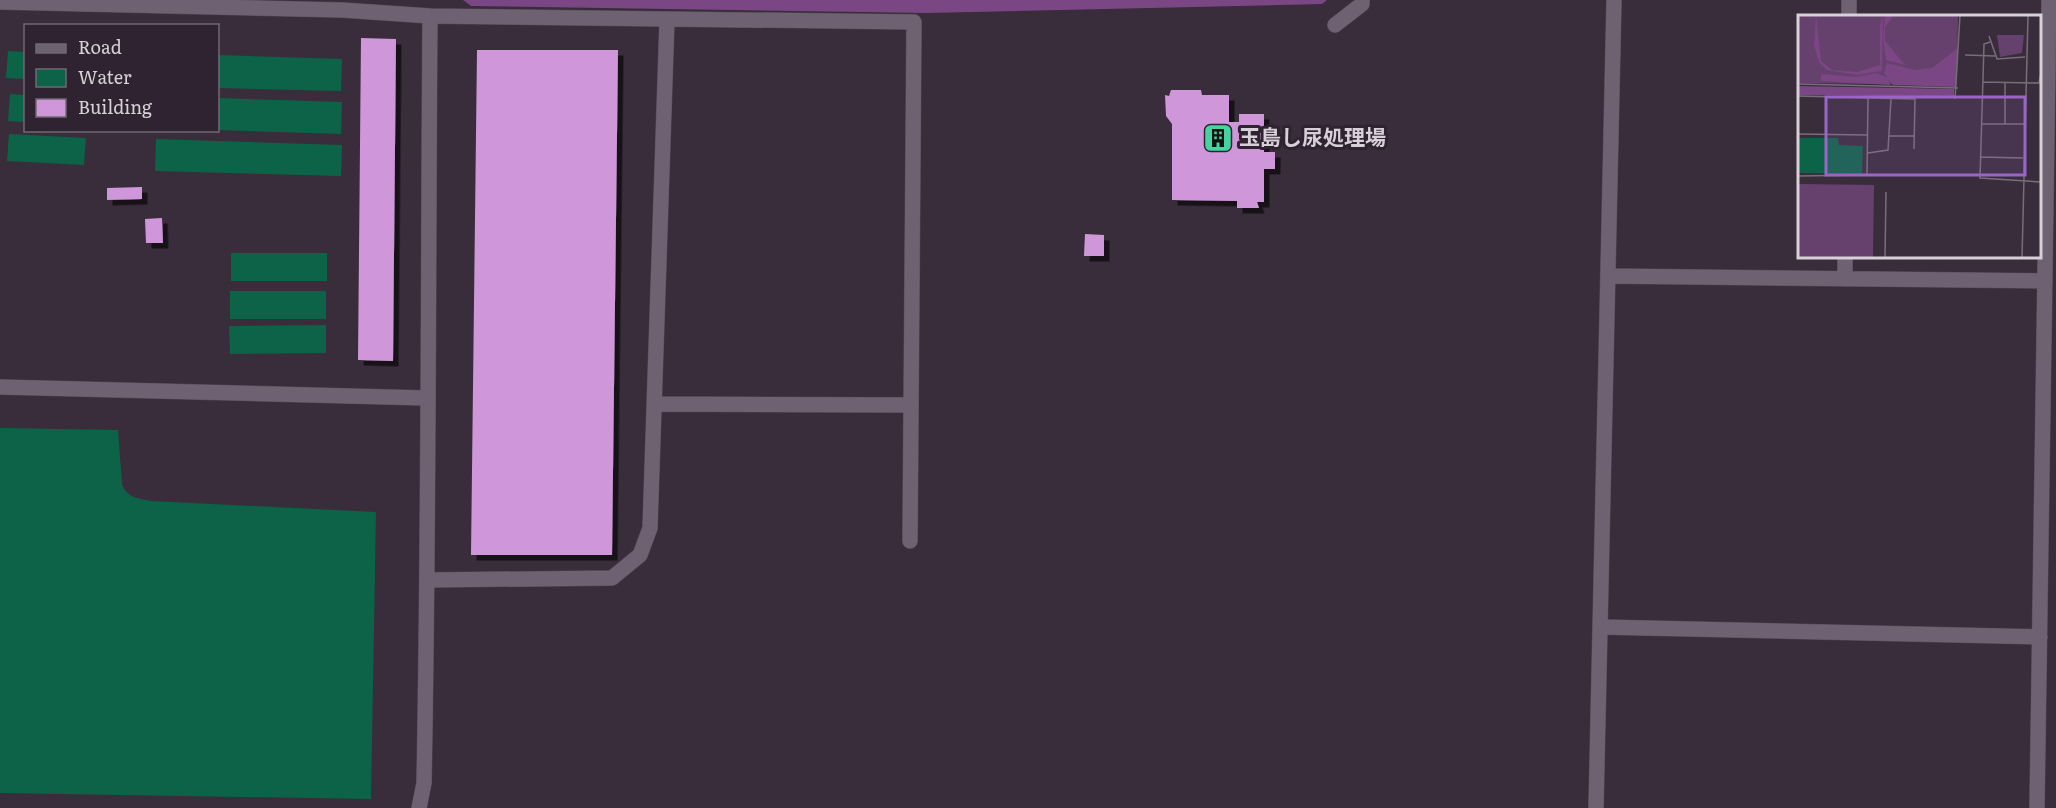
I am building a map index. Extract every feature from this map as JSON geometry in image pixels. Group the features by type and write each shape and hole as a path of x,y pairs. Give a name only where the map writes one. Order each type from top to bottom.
{"lane":[{"path":"1335,25 1362,4 1362,0"},
{"path":"1596,808 1614,0"},
{"path":"1848,15 1849,0"},
{"path":"2037,808 2049,0"},
{"path":"0,2 342,10 430,16 914,22 910,541"},
{"path":"419,808 424,783 428,580 426,398 430,16"},
{"path":"428,580 612,578 640,555 650,528 667,20"},
{"path":"1845,258 1845,279"},
{"path":"1609,276 2045,281"},
{"path":"0,387 426,398"},
{"path":"654,404 911,405"},
{"path":"1601,627 2040,637"}],"shaded area":[{"path":"463,0 1327,0 1322,4 926,13 471,6"}],"water":[{"path":"8,51 24,52 24,79 6,78"},
{"path":"219,55 342,59 341,91 219,88"},
{"path":"10,94 24,95 24,122 8,121"},
{"path":"219,98 342,102 341,134 219,130"},
{"path":"9,134 86,138 84,165 7,161"},
{"path":"156,139 342,145 341,176 155,171"},
{"path":"231,253 327,253 327,281 231,281"},
{"path":"230,291 326,291 326,319 230,319"},
{"path":"326,325 326,353 230,354 229,326"},
{"path":"0,428 118,430 122,484 130,495 141,499 376,512 371,799 0,793"}],"building":[{"path":"361,38 396,39 393,361 358,360"},
{"path":"477,50 618,50 612,555 471,555"},
{"name":"玉島し尿処理場","path":"1171,90 1201,90 1202,95 1229,95 1229,122 1239,122 1239,114 1264,114 1264,152 1275,152 1275,169 1264,169 1264,202 1257,202 1259,208 1237,208 1237,201 1172,200 1172,124 1166,116 1165,95 1169,96"},
{"path":"142,187 142,199 107,200 107,188"},
{"path":"162,218 163,243 146,243 145,219"},
{"path":"1085,234 1104,235 1104,256 1084,256"}],"place":[{"name":"玉島し尿処理場","path":"1218,138"}]}
